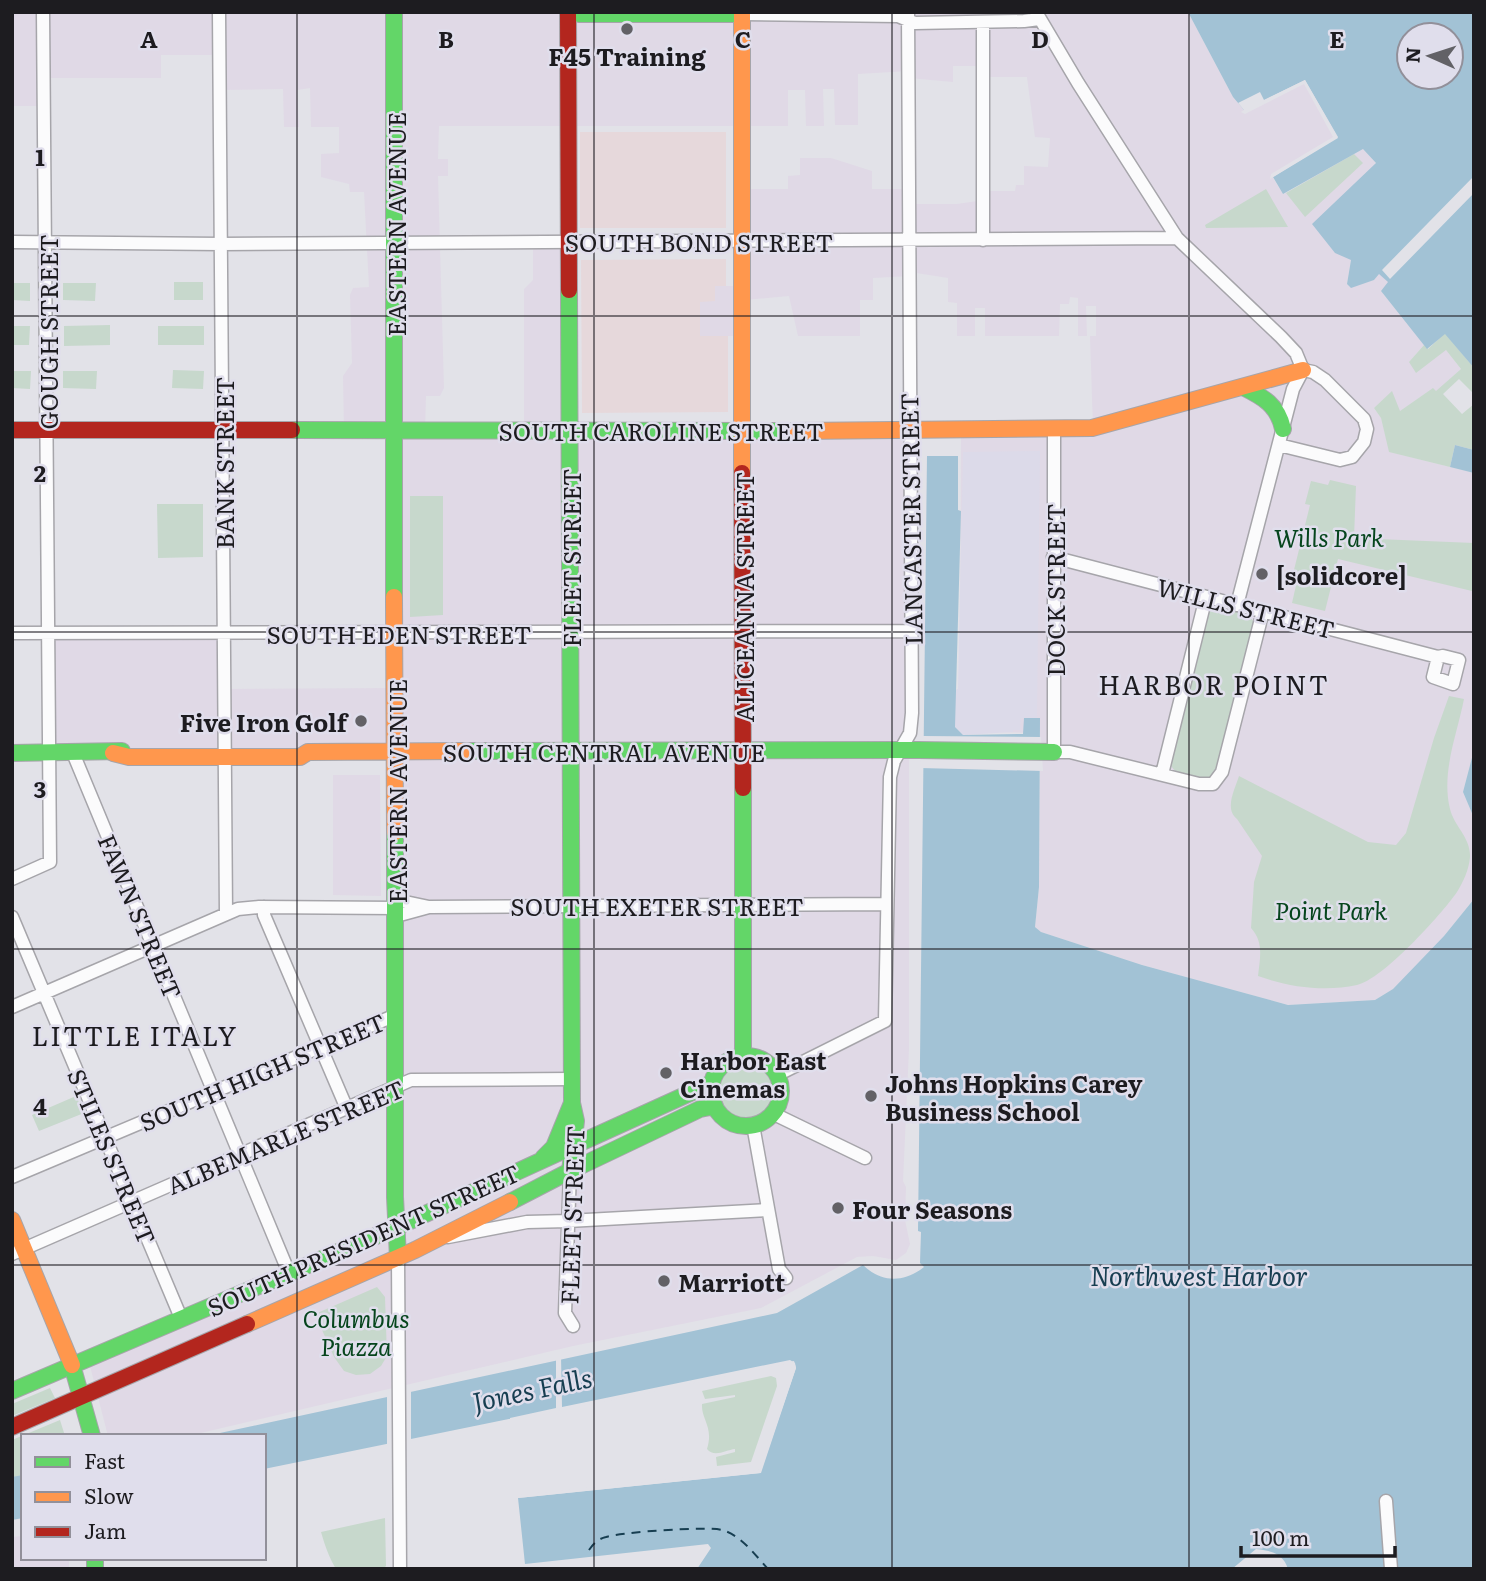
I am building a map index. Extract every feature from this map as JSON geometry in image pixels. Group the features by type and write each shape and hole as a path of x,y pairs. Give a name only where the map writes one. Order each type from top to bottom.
{"main road":[{"name":"EASTERN AVENUE","path":"394,12 398,1258"},
{"name":"FLEET STREET","path":"568,12 572,1103 576,1121 570,1171"},
{"path":"573,12 742,13"},
{"name":"ALICEANNA STREET","path":"742,13 743,1056"},
{"name":"SOUTH CAROLINE STREET","path":"12,430 1092,428 1303,370"},
{"path":"1243,387 1275,407 1281,415 1281,437"},
{"name":"SOUTH CENTRAL AVENUE","path":"12,753 113,753 141,747 225,752 300,747 308,752 1050,752"},
{"path":"743,1056 764,1061 777,1075 780,1095 772,1113 753,1125 744,1126 730,1122 715,1106 712,1083 723,1065 743,1056"},
{"name":"SOUTH PRESIDENT STREET","path":"12,1391 397,1227 712,1083"},
{"name":"FLEET STREET","path":"540,1161 554,1147 572,1103"},
{"name":"SOUTH PRESIDENT STREET","path":"12,1427 398,1258 570,1171 700,1110 715,1106"},
{"path":"12,1220 18,1251 72,1365 92,1434"}],"street":[{"name":"GOUGH STREET","path":"12,879 50,862 44,12"},
{"name":"BANK STREET","path":"219,12 226,914"},
{"path":"742,13 908,16 915,23 983,22 1037,15 1177,238 1281,337 1296,353 1303,370"},
{"name":"LANCASTER STREET","path":"777,1075 885,1021 890,777 894,761 908,739 911,726 908,16"},
{"path":"983,22 983,240"},
{"name":"SOUTH BOND STREET","path":"12,243 1177,238"},
{"path":"1237,605 1293,389 1303,370"},
{"path":"1281,437 1340,460 1352,457 1364,442 1367,429 1364,419 1325,380 1313,372 1303,370"},
{"name":"DOCK STREET","path":"1050,752 1054,428"},
{"name":"WILLS STREET","path":"1054,557 1438,657"},
{"path":"1162,775 1206,597"},
{"path":"1050,752 1070,752 1199,784 1213,783 1222,772 1263,611"},
{"name":"SOUTH EDEN STREET","path":"12,634 911,631"},
{"name":"FAWN STREET","path":"73,753 289,1273"},
{"name":"SOUTH EXETER STREET","path":"12,1007 226,914 249,907 886,904"},
{"path":"264,907 264,915 348,1109"},
{"name":"STILES STREET","path":"12,916 181,1318"},
{"name":"SOUTH HIGH STREET","path":"12,1177 396,1015"},
{"name":"ALBEMARLE STREET","path":"18,1251 411,1080 572,1079"},
{"path":"772,1113 865,1158"},
{"path":"753,1125 779,1269 786,1278"},
{"name":"FLEET STREET","path":"570,1171 565,1313 573,1326"},
{"name":"SOUTH PRESIDENT STREET","path":"441,1238 527,1222 768,1210"},
{"name":"EASTERN AVENUE","path":"398,1258 400,1569"},
{"path":"1386,1501 1391,1569"}],"shaded area":[{"path":"12,12 1188,12 1233,97 1244,110 1305,80 1338,138 1273,178 1283,194 1363,149 1376,163 1347,284 1350,287 1374,280 1379,273 1389,282 1381,291 1424,345 1409,362 1446,350 1461,369 1436,392 1432,389 1399,412 1395,400 1374,408 1381,418 1390,452 1474,473 1474,750 1463,792 1474,818 1474,899 1444,936 1393,989 1375,1000 1288,1005 1142,965 1041,932 1035,927 1039,887 1040,733 960,731 961,430 1093,428 1090,336 1096,336 1096,306 1086,306 1087,336 1078,336 1078,298 1070,297 1069,304 1060,304 1059,336 985,336 985,308 975,308 975,336 957,336 957,303 948,302 948,278 910,272 910,276 873,278 873,300 860,300 860,336 798,336 789,296 744,300 744,336 700,336 700,301 715,286 743,286 744,189 788,189 788,176 800,175 800,158 831,158 872,171 872,189 910,189 910,204 957,204 984,200 984,191 1015,191 1016,185 1024,185 1024,166 1048,167 1050,138 1035,137 1027,77 984,77 984,67 974,66 953,66 953,82 909,78 909,71 858,74 858,125 835,125 834,89 823,89 824,126 806,126 805,90 788,90 788,126 439,126 438,159 448,159 448,176 438,176 444,388 440,396 426,396 425,431 524,430 524,289 533,280 533,244 570,243 570,430 909,429 909,1049 903,1181 906,1187 905,1220 910,1244 906,1253 896,1260 873,1256 857,1257 761,1308 573,1346 197,1434 107,1434 88,1358 396,1216 396,751 51,752 49,633 221,632 221,689 396,688 396,432 344,431 343,376 352,363 350,295 353,288 369,287 364,192 350,192 349,184 321,177 321,154 339,153 339,127 311,127 310,88 297,90 299,127 284,127 283,89 218,90 217,55 161,55 161,78 47,78 47,106 12,106"},
{"path":"580,132 726,132 726,228 580,228"},
{"path":"726,259 726,286 715,286 715,301 700,302 700,336 728,336 728,412 582,413 581,260"},
{"path":"1040,451 1037,718 1021,718 1020,730 1013,732 963,735 955,727 955,690 958,689 963,452"},
{"path":"333,775 380,775 381,896 333,895"},
{"path":"21,1536 21,1560 69,1560 69,1569 12,1569 12,1537"}],"green space":[{"path":"1354,154 1363,163 1305,217 1286,193"},
{"path":"1266,189 1288,227 1206,228 1205,225"},
{"path":"174,282 203,282 203,300 174,300"},
{"path":"12,283 30,283 30,301 12,300"},
{"path":"63,283 96,283 95,301 63,300"},
{"path":"110,325 110,345 64,346 64,326"},
{"path":"12,326 30,326 29,345 12,345"},
{"path":"158,326 204,326 204,345 158,345"},
{"path":"1445,333 1474,368 1474,394 1459,379 1443,394 1462,414 1474,404 1474,450 1455,445 1450,467 1389,452 1381,418 1374,408 1392,391 1400,411 1433,388 1436,391 1461,369 1446,350 1416,373 1409,362 1424,345 1428,349"},
{"path":"173,370 204,371 203,389 172,388"},
{"path":"12,371 31,371 30,389 12,388"},
{"path":"63,371 97,371 96,389 63,388"},
{"name":"Wills Park","path":"1330,480 1356,486 1354,538 1474,543 1472,591 1338,559 1325,611 1292,603 1297,581 1289,579 1293,574 1310,505 1305,504 1311,481 1328,485"},
{"path":"410,496 443,496 443,615 410,617"},
{"path":"157,504 203,504 203,557 158,558"},
{"path":"1216,607 1248,614 1254,622 1216,771 1212,778 1201,779 1182,775 1170,764 1207,616 1209,611"},
{"name":"Point Park","path":"1449,696 1464,699 1447,781 1450,809 1470,850 1467,871 1457,892 1439,915 1396,959 1357,985 1319,988 1294,986 1258,976 1259,945 1251,928 1254,882 1262,856 1231,810 1239,776 1368,842 1396,845 1406,833"},
{"path":"746,1063 757,1065 766,1071 772,1080 772,1102 766,1111 757,1117 746,1119 735,1117 726,1111 720,1102 718,1091 720,1080 726,1071 735,1065"},
{"path":"76,1096 84,1113 39,1131 32,1115"},
{"name":"Columbus Piazza","path":"377,1287 385,1297 387,1356 381,1366 370,1374 356,1375 344,1371 334,1357 315,1314"},
{"path":"771,1376 776,1378 777,1386 751,1462 717,1466 716,1457 735,1452 735,1449 713,1453 707,1449 709,1435 702,1404 735,1395 705,1399 702,1391"},
{"path":"50,1388 55,1398 12,1416 12,1404"},
{"path":"60,1420 64,1434 26,1434"},
{"path":"21,1436 21,1476 12,1478 12,1440"},
{"path":"385,1518 386,1566 383,1569 336,1569 321,1532"}],"water":[{"path":"1188,12 1474,12 1474,368 1445,334 1427,349 1381,291 1388,282 1379,274 1374,280 1351,288 1347,284 1351,260 1335,253 1312,224 1376,163 1363,149 1283,194 1273,177 1338,137 1305,80 1244,110 1233,97"},
{"path":"1455,445 1474,450 1474,473 1450,467"},
{"name":"Northwest Harbor","path":"927,456 958,456 958,510 961,511 955,727 963,735 1023,734 1024,718 1040,718 1039,887 1035,927 1041,932 1142,965 1288,1005 1375,1000 1393,989 1444,936 1474,899 1474,1569 1288,1569 1280,1556 1256,1549 1232,1569 697,1569 711,1548 708,1544 525,1564 518,1498 760,1473 796,1368 794,1361 266,1469 266,1434 215,1434 777,1313 863,1265 885,1278 909,1276 924,1267 920,1263 921,1232 918,1231"},
{"path":"1474,750 1474,818 1463,792"},
{"path":"21,1475 21,1518 12,1520 12,1477"}],"pier":[{"path":"1305,80 1338,138 1270,179 1271,174 1333,137 1304,84 1245,114 1241,112 1244,110 1238,103 1260,92 1264,100"},
{"path":"1474,176 1474,193 1390,279 1382,270"},
{"path":"921,736 1041,737 1043,771 920,768"},
{"path":"558,1356 561,1356 562,1407 790,1360 795,1363 796,1368 761,1473 518,1498 518,1495 758,1470 792,1367 790,1363 510,1421 510,1418 556,1408"},
{"path":"411,1388 411,1441 387,1447 387,1394"}],"ferry route":[{"path":"589,1550 598,1540 615,1535 714,1529 735,1536 768,1569"}],"traffic: fast":[{"path":"394,12 394,597"},
{"path":"573,12 742,14"},
{"path":"510,1202 570,1171 576,1121 572,1103 569,290"},
{"path":"1243,387 1269,403 1283,429"},
{"path":"292,430 797,431"},
{"path":"12,753 122,751"},
{"path":"464,751 1054,752"},
{"path":"743,788 743,1056"},
{"path":"395,832 395,1197 398,1258"},
{"path":"746,1056 765,1062 775,1072 781,1091 775,1110 765,1120 746,1126 727,1120 717,1110 711,1091 717,1072 727,1062 746,1056"},
{"path":"571,1147 712,1083"},
{"path":"543,1158 554,1147 572,1103"},
{"path":"570,1171 700,1109 715,1106"},
{"path":"12,1391 397,1227 571,1147"},
{"path":"72,1365 91,1434"},
{"path":"95,1560 95,1569"}],"traffic: slow":[{"path":"742,12 742,473"},
{"path":"797,431 1092,428 1303,370"},
{"path":"394,597 395,832"},
{"path":"113,753 129,757 300,757 308,752 464,751"},
{"path":"247,1324 415,1250 510,1202"},
{"path":"12,1220 72,1365"}],"traffic: jam":[{"path":"568,12 569,290"},
{"path":"12,430 292,430"},
{"path":"742,473 743,788"},
{"path":"12,1427 247,1324"}],"place":[{"name":"F45 Training","path":"627,29"},
{"name":"[solidcore]","path":"1262,574"},
{"name":"Five Iron Golf","path":"361,721"},
{"name":"Harbor East Cinemas","path":"666,1073"},
{"name":"Johns Hopkins Carey Business School","path":"871,1096"},
{"name":"Four Seasons","path":"838,1208"},
{"name":"Marriott","path":"664,1281"}],"district":[{"name":"HARBOR POINT","path":"1214,683"},
{"name":"LITTLE ITALY","path":"135,1034"}],"water label":[{"name":"Jones Falls","path":"532,1388"}]}
